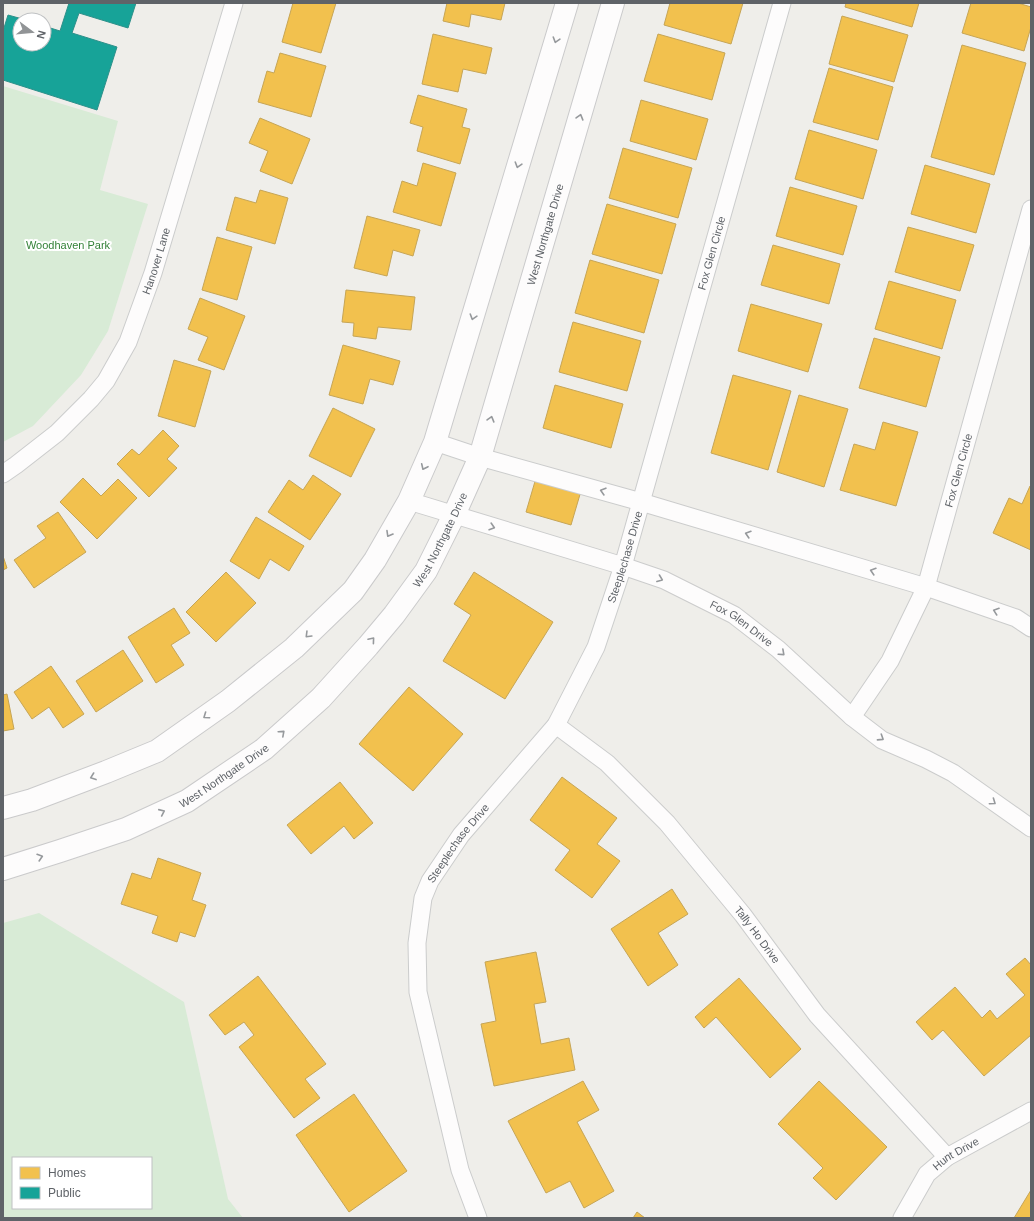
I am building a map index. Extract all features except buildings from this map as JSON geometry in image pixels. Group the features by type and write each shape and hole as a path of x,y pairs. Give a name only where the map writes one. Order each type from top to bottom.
{"main road":[{"path":"3,808 32,800 157,751 228,701 294,648 353,591 374,560 409,501 435,442 567,3"},
{"name":"West Northgate Drive","path":"3,869 126,828 187,801 264,749 321,698 394,615 426,571 454,515 480,457 613,3"}],"street":[{"name":"Hanover Lane","path":"3,474 57,433 91,399 106,381 128,342 153,273 234,3"},
{"name":"Fox Glen Circle","path":"641,502 782,3"},
{"name":"Fox Glen Circle","path":"852,717 890,661 926,587 1031,209"},
{"path":"435,442 480,457 641,502 926,587 1016,618 1031,628"},
{"name":"Fox Glen Drive","path":"409,501 623,566 664,580 734,615 778,649 852,717 882,740 926,759 953,773 1031,828"},
{"name":"Steeplechase Drive","path":"478,1218 460,1170 418,992 417,934 423,898 430,881 461,835 556,725 596,647 623,566 641,502"},
{"name":"Tally Ho Drive","path":"556,725 607,764 667,823 743,915 817,1015 947,1157"},
{"name":"Hunt Drive","path":"902,1218 927,1174 947,1157 1031,1111"}],"green space":[{"name":"Woodhaven Park","path":"3,86 118,121 100,190 148,204 108,331 81,375 33,426 3,442"},
{"path":"39,913 184,1002 228,1199 243,1218 3,1218 3,923"}]}
